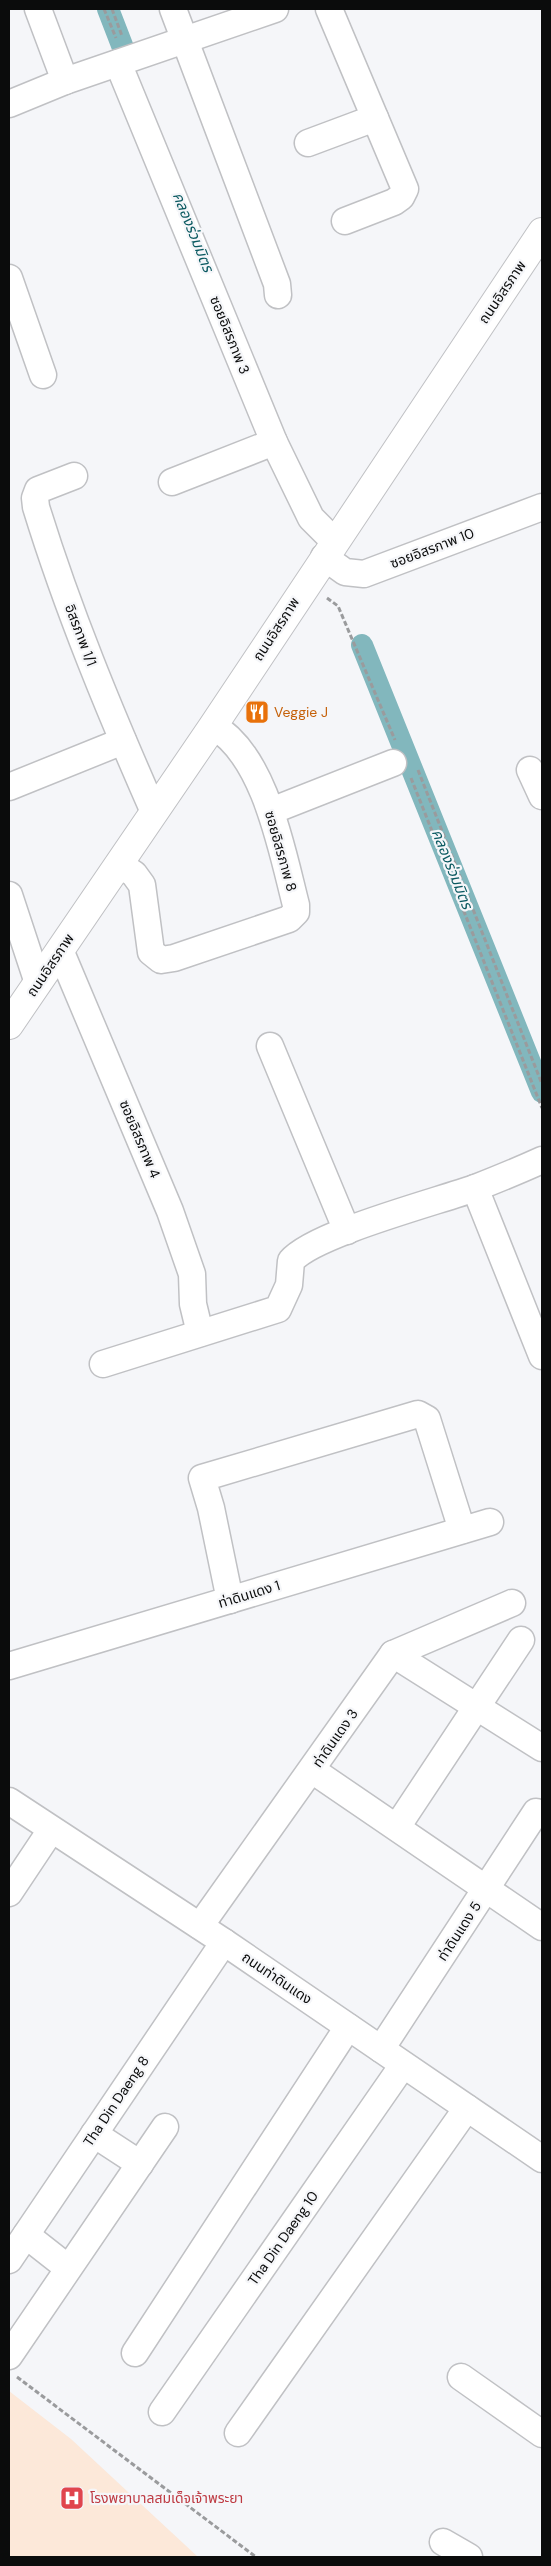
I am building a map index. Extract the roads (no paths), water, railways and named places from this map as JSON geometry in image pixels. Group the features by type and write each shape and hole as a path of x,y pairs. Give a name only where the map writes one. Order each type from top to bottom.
{"main road":[{"name":"ถนนอิสรภาพ","path":"9,1025 213,726 307,582 542,232"}],"street":[{"path":"38,9 65,81"},
{"path":"173,9 277,284 278,295"},
{"path":"9,104 65,81 275,9"},
{"path":"329,9 405,189 401,197 394,202 345,221"},
{"name":"ซอยอิสรภาพ 3","path":"120,62 274,442 311,518 329,549"},
{"path":"308,143 375,118"},
{"path":"9,278 43,376"},
{"path":"172,482 274,442"},
{"name":"อิสรภาพ 1/1","path":"74,476 38,490 34,498 55,565 123,741 154,812"},
{"name":"ซอยอิสรภาพ 10","path":"329,549 345,572 364,574 542,506"},
{"name":"ซอยอิสรภาพ 8","path":"119,864 134,874 142,885 151,952 161,960 174,958 289,919 296,912 296,905 271,811 242,750 228,734 213,726"},
{"path":"9,787 123,741"},
{"path":"271,811 399,759"},
{"path":"530,770 542,796"},
{"path":"9,895 38,983"},
{"name":"ซอยอิสรภาพ 4","path":"60,950 170,1211 192,1274 193,1304 200,1333"},
{"path":"270,1046 347,1231"},
{"path":"103,1364 278,1309 289,1285 291,1261 302,1251 347,1231 475,1188 542,1160"},
{"path":"475,1188 542,1356"},
{"path":"230,1600 211,1508 202,1478 418,1414 427,1419 462,1530"},
{"name":"ท่าดินแดง 1","path":"9,1666 490,1522"},
{"path":"393,1654 512,1603"},
{"path":"396,1826 478,1708 521,1640"},
{"path":"393,1654 542,1748"},
{"name":"ท่าดินแดง 3","path":"200,1926 393,1654"},
{"path":"312,1770 542,1927"},
{"name":"ถนนท่าดินแดง","path":"9,1802 224,1942 542,2159"},
{"name":"ท่าดินแดง 5","path":"381,2050 536,1812"},
{"path":"9,1893 51,1830"},
{"name":"Tha Din Daeng 8","path":"9,2260 224,1942"},
{"path":"135,2353 348,2027"},
{"name":"Tha Din Daeng 10","path":"162,2412 403,2065"},
{"path":"238,2433 467,2108"},
{"path":"9,2356 165,2127"},
{"path":"94,2134 140,2164"},
{"path":"26,2235 68,2268"},
{"path":"461,2377 542,2434"},
{"path":"443,2542 469,2557"}],"waterway":[{"path":"108,9 125,53"},
{"name":"คลองร่วมมิตร","path":"362,645 542,1092"}],"place":[{"name":"Veggie J","path":"257,712"},
{"name":"โรงพยาบาลสมเด็จเจ้าพระยา","path":"72,2498"}]}
